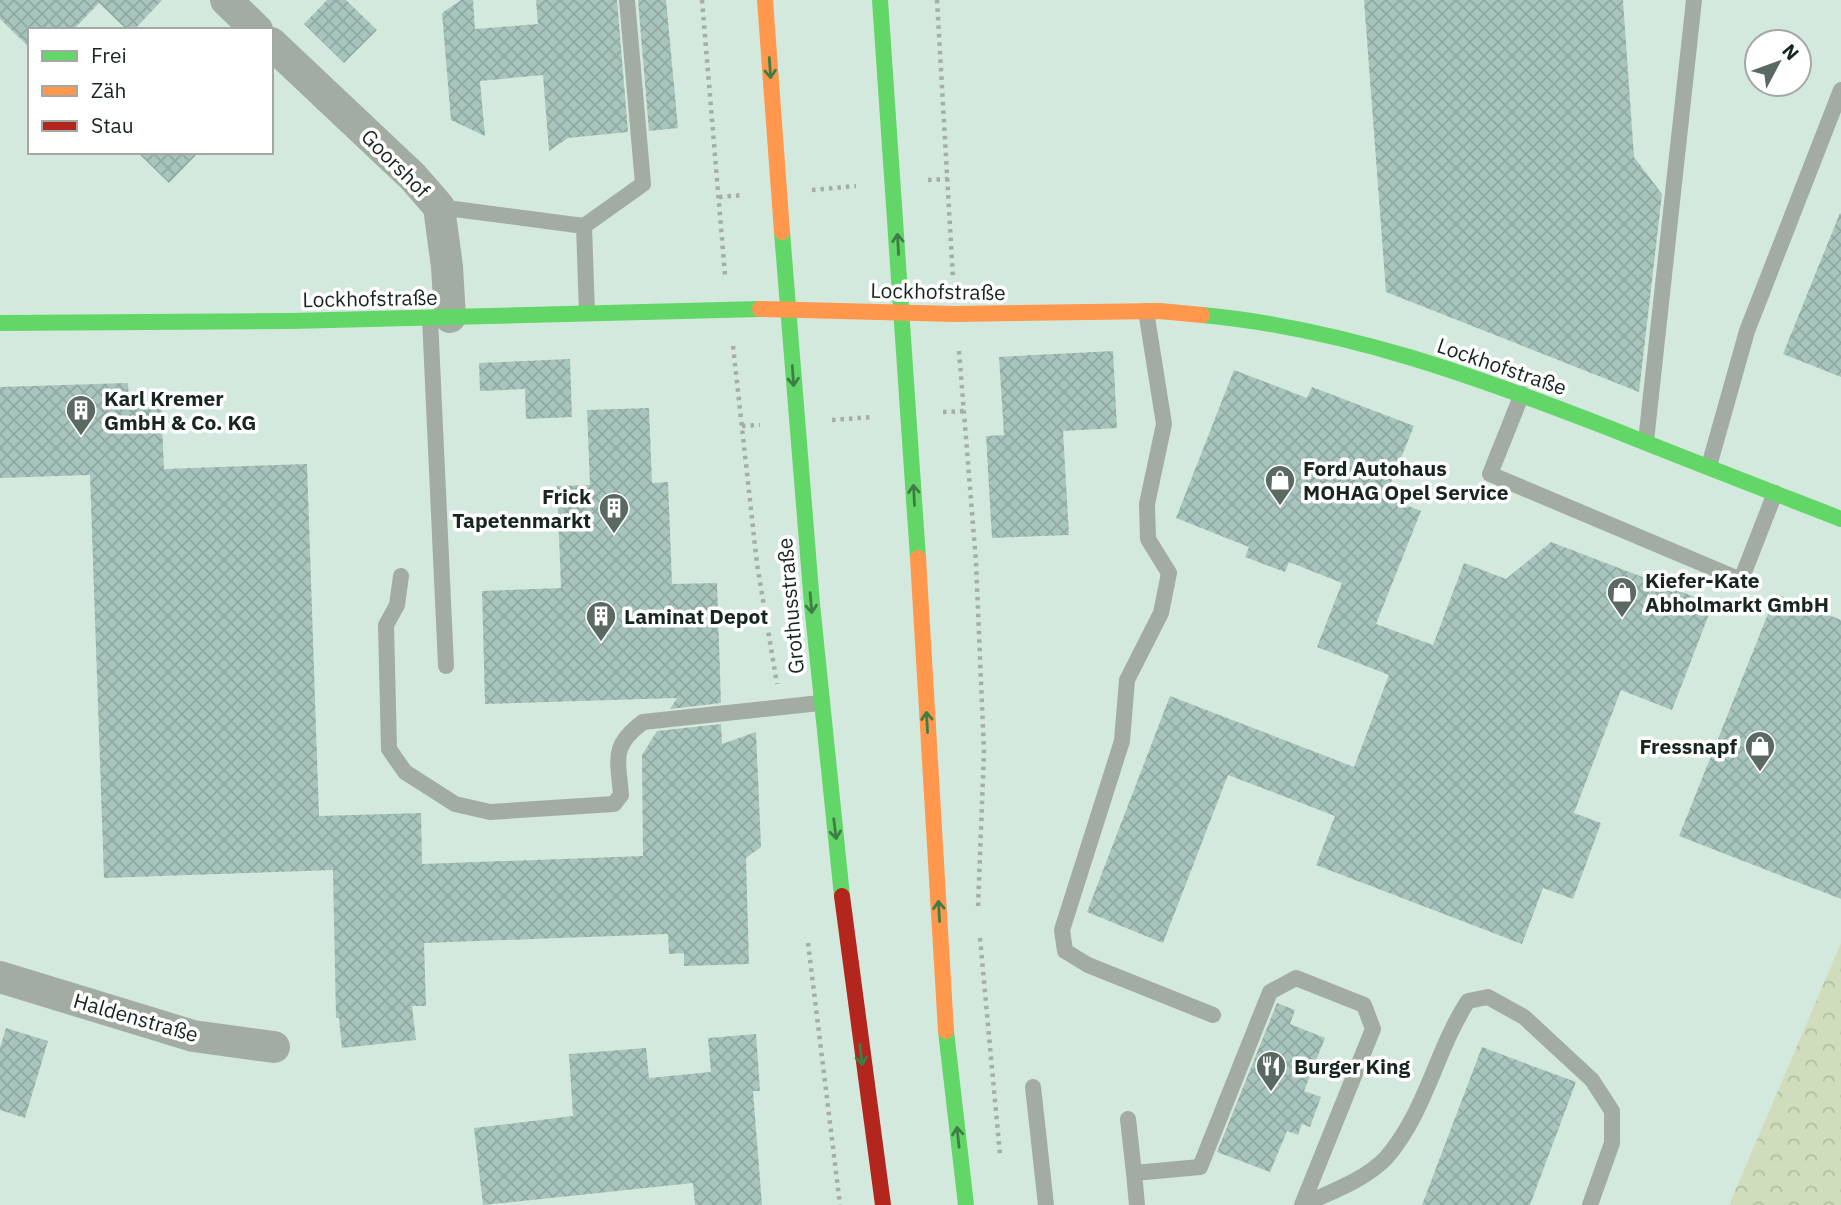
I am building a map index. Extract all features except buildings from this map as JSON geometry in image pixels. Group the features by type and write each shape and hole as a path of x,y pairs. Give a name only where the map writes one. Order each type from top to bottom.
{"main road":[{"name":"Grothusstraße","path":"765,0 820,702 864,1080 883,1205"},
{"path":"880,0 945,1019 966,1205"},
{"name":"Lockhofstraße","path":"0,323 440,317 788,308 902,312 1146,311 1238,318 1369,345 1478,377 1841,519"}],"street":[{"path":"226,0 255,28"},
{"name":"Goorshof","path":"273,45 413,177 439,207 447,267 440,317"},
{"name":"Haldenstraße","path":"0,977 193,1036 274,1046"}],"lane":[{"path":"439,207 584,226 643,184 627,0"},
{"path":"1646,442 1694,0"},
{"path":"1709,466 1747,331 1841,90"},
{"path":"584,226 587,314"},
{"path":"1146,311 1164,425 1147,504 1148,539 1169,573 1161,613 1127,680 1122,712 1122,741 1062,930 1065,951 1088,965 1213,1015"},
{"path":"440,317 446,666"},
{"path":"1521,394 1490,474 1741,580 1774,493"},
{"path":"401,576 397,605 386,625 389,749 405,772 455,804 490,812 614,804 621,795 618,754 624,736 643,722 820,702"},
{"path":"1134,1173 1200,1167 1270,992 1296,978 1364,1005 1373,1029 1302,1205 1342,1188 1385,1159 1417,1111 1458,1016 1468,1001 1488,997 1524,1017 1592,1080 1612,1111 1612,1143 1590,1205"},
{"path":"1033,1087 1046,1205"},
{"path":"1128,1119 1137,1205"}],"path":[{"path":"702,0 725,272"},
{"path":"937,0 952,262"},
{"path":"931,180 948,179"},
{"path":"818,189 858,186"},
{"path":"719,197 742,195"},
{"path":"958,341 976,562 984,752 978,913"},
{"path":"733,343 757,564 781,706"},
{"path":"943,412 964,411"},
{"path":"822,421 869,417"},
{"path":"742,426 767,424"},
{"path":"979,927 1001,1163"},
{"path":"807,937 840,1205"}],"green space":[{"path":"1841,943 1841,1205 1729,1205"}],"traffic: fast":[{"path":"880,0 918,558"},
{"path":"782,232 812,604 842,896"},
{"path":"0,323 291,321 760,309"},
{"path":"1202,315 1307,331 1410,357 1560,409 1841,519"},
{"path":"946,1031 966,1205"}],"traffic: slow":[{"path":"765,0 782,232"},
{"path":"760,309 955,314 1160,311 1202,315"},
{"path":"918,558 946,1031"}],"traffic: jam":[{"path":"842,896 883,1205"}],"place":[{"name":"Karl Kremer GmbH & Co. KG","path":"81,437"},
{"name":"Ford Autohaus MOHAG Opel Service","path":"1280,507"},
{"name":"Frick Tapetenmarkt","path":"614,535"},
{"name":"Kiefer-Kate Abholmarkt GmbH","path":"1622,619"},
{"name":"Laminat Depot","path":"601,643"},
{"name":"Fressnapf","path":"1760,773"},
{"name":"Burger King","path":"1271,1093"}]}
